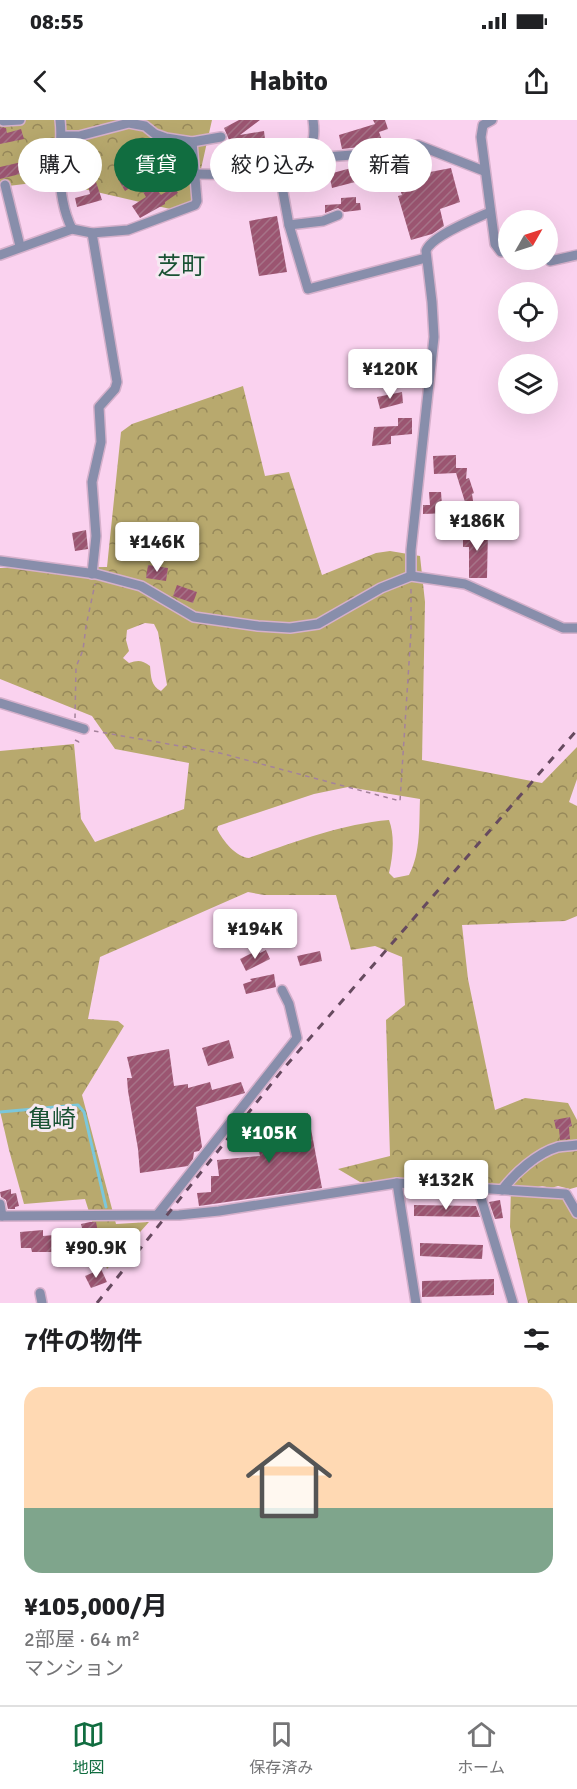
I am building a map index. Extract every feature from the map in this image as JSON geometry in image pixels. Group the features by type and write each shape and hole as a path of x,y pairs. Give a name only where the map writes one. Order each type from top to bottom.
{"street":[{"path":"3,121 20,120"},
{"path":"60,120 63,136 60,159 62,198 64,213 72,229"},
{"path":"313,120 314,138"},
{"path":"492,120 483,125 481,137 490,212 495,244 498,248"},
{"path":"63,136 79,136 129,123 145,126 155,134 166,138"},
{"path":"198,141 221,137"},
{"path":"336,156 378,153 418,145 484,171"},
{"path":"5,185 20,246"},
{"path":"0,255 72,229 92,233 128,230 195,205 197,192"},
{"path":"283,192 289,225 308,289 426,258"},
{"path":"411,576 411,550 434,337 426,258 427,246 438,238 490,212"},
{"path":"289,225 323,221 338,215"},
{"path":"92,233 117,382 115,389 99,407 101,442 92,482 96,536 94,574"},
{"path":"558,259 577,255"},
{"path":"0,561 94,574 141,586 194,617 258,626 290,628 318,624 381,588 411,576 465,584 563,628 577,628"},
{"path":"0,703 79,727"},
{"path":"158,1214 297,1038 289,1004 282,990"},
{"path":"502,1190 509,1181 539,1157 558,1147 577,1145"},
{"path":"398,1183 416,1303"},
{"path":"0,1204 1,1216 179,1215 398,1183 566,1194 577,1213"},
{"path":"478,1188 513,1303"}],"path":[{"path":"79,727 76,667 83,650 94,574"},
{"path":"100,731 220,753 400,801 411,632 411,576"}],"green space":[{"path":"0,120 212,120 198,182 198,138 114,138 114,192 196,192 194,200 179,211 97,192 102,192 102,138 18,138 18,185 0,187"},
{"path":"243,386 265,476 289,472 322,575 376,553 390,551 420,556 425,602 422,760 542,783 577,747 577,779 569,802 577,806 577,916 565,921 462,925 468,979 495,1110 525,1098 568,1103 577,1120 577,1187 570,1189 542,1186 533,1188 533,1193 540,1197 562,1195 577,1211 577,1303 528,1303 510,1227 511,1185 360,1182 338,1169 390,1156 386,1020 405,1005 402,957 375,946 351,950 336,895 264,895 248,892 100,957 88,1019 118,1021 124,1026 82,1095 116,1224 149,1222 107,1269 85,1199 24,1204 0,1111 0,751 74,744 81,819 95,842 184,809 189,763 115,749 92,716 0,679 0,568 107,567 121,432 132,424","holes":["145,623 154,624 158,632 167,685 161,691 153,684 150,666 140,661 129,663 123,658 129,651 126,640 127,630","348,787 420,799 416,857 409,875 394,878 389,873 393,846 389,820 354,825 249,858 239,855 230,848 217,829 218,826 314,794"]}],"building":[{"path":"239,120 260,120 240,135 264,131 265,138 228,138 224,128"},
{"path":"373,120 385,120 388,129 379,132 381,138 348,138 348,148 342,149 339,135 375,124"},
{"path":"0,127 6,128 7,133 21,129 24,138 0,144"},
{"path":"18,163 18,174 0,179 0,167"},
{"path":"451,168 460,202 440,209 444,226 432,234 411,240 398,196 402,195 401,192 432,192 432,172"},
{"path":"348,169 348,184 336,187 336,172"},
{"path":"90,192 99,192 102,200 77,207 75,198 90,194"},
{"path":"143,192 159,192 161,195 166,192 178,193 165,204 140,218 132,206 146,197"},
{"path":"356,197 356,203 360,203 361,210 344,212 338,208 325,213 325,205 341,204 341,198"},
{"path":"277,216 287,272 259,276 249,221"},
{"path":"402,392 403,403 380,409 377,397"},
{"path":"398,418 412,418 412,434 391,436 391,444 372,446 374,427 398,426"},
{"path":"456,455 456,468 467,468 466,479 469,478 474,493 472,494 475,514 451,517 451,513 423,514 423,505 430,505 429,492 441,492 442,505 465,502 456,473 434,474 433,456"},
{"path":"86,530 88,549 75,551 72,533"},
{"path":"463,530 488,531 487,578 469,578 469,547 463,547"},
{"path":"148,565 168,568 166,581 146,578"},
{"path":"177,585 197,592 193,603 173,596"},
{"path":"258,950 260,953 266,950 270,959 246,971 240,959"},
{"path":"320,951 322,961 300,966 297,956"},
{"path":"274,974 276,987 246,994 243,984 252,981 250,979"},
{"path":"229,1040 234,1058 208,1066 202,1048"},
{"path":"169,1049 174,1086 188,1084 188,1088 210,1082 212,1090 241,1082 245,1093 196,1107 202,1147 199,1151 194,1152 193,1159 188,1166 140,1173 128,1091 127,1078 132,1078 127,1057"},
{"path":"308,1113 322,1188 199,1206 197,1193 211,1192 211,1176 219,1176 217,1160 260,1156 253,1123"},
{"path":"570,1117 572,1126 569,1127 570,1139 560,1140 559,1129 556,1129 554,1120"},
{"path":"11,1189 11,1194 16,1193 19,1206 15,1209 8,1209 6,1200 1,1197 0,1192"},
{"path":"500,1200 503,1218 495,1219 489,1202"},
{"path":"414,1205 476,1206 480,1217 414,1216"},
{"path":"96,1222 98,1232 95,1232 98,1246 87,1248 81,1224"},
{"path":"43,1230 43,1236 54,1235 54,1252 32,1252 31,1248 21,1248 20,1232"},
{"path":"420,1243 483,1245 482,1259 420,1256"},
{"path":"101,1269 107,1282 91,1288 85,1276"},
{"path":"494,1279 494,1295 422,1297 422,1281"}],"waterway":[{"path":"0,1112 78,1105 84,1112 106,1207"}],"railway":[{"path":"97,1303 284,1068 577,730"}],"district":[{"name":"芝町","path":"181,266"},
{"name":"亀崎","path":"52,1119"}]}
